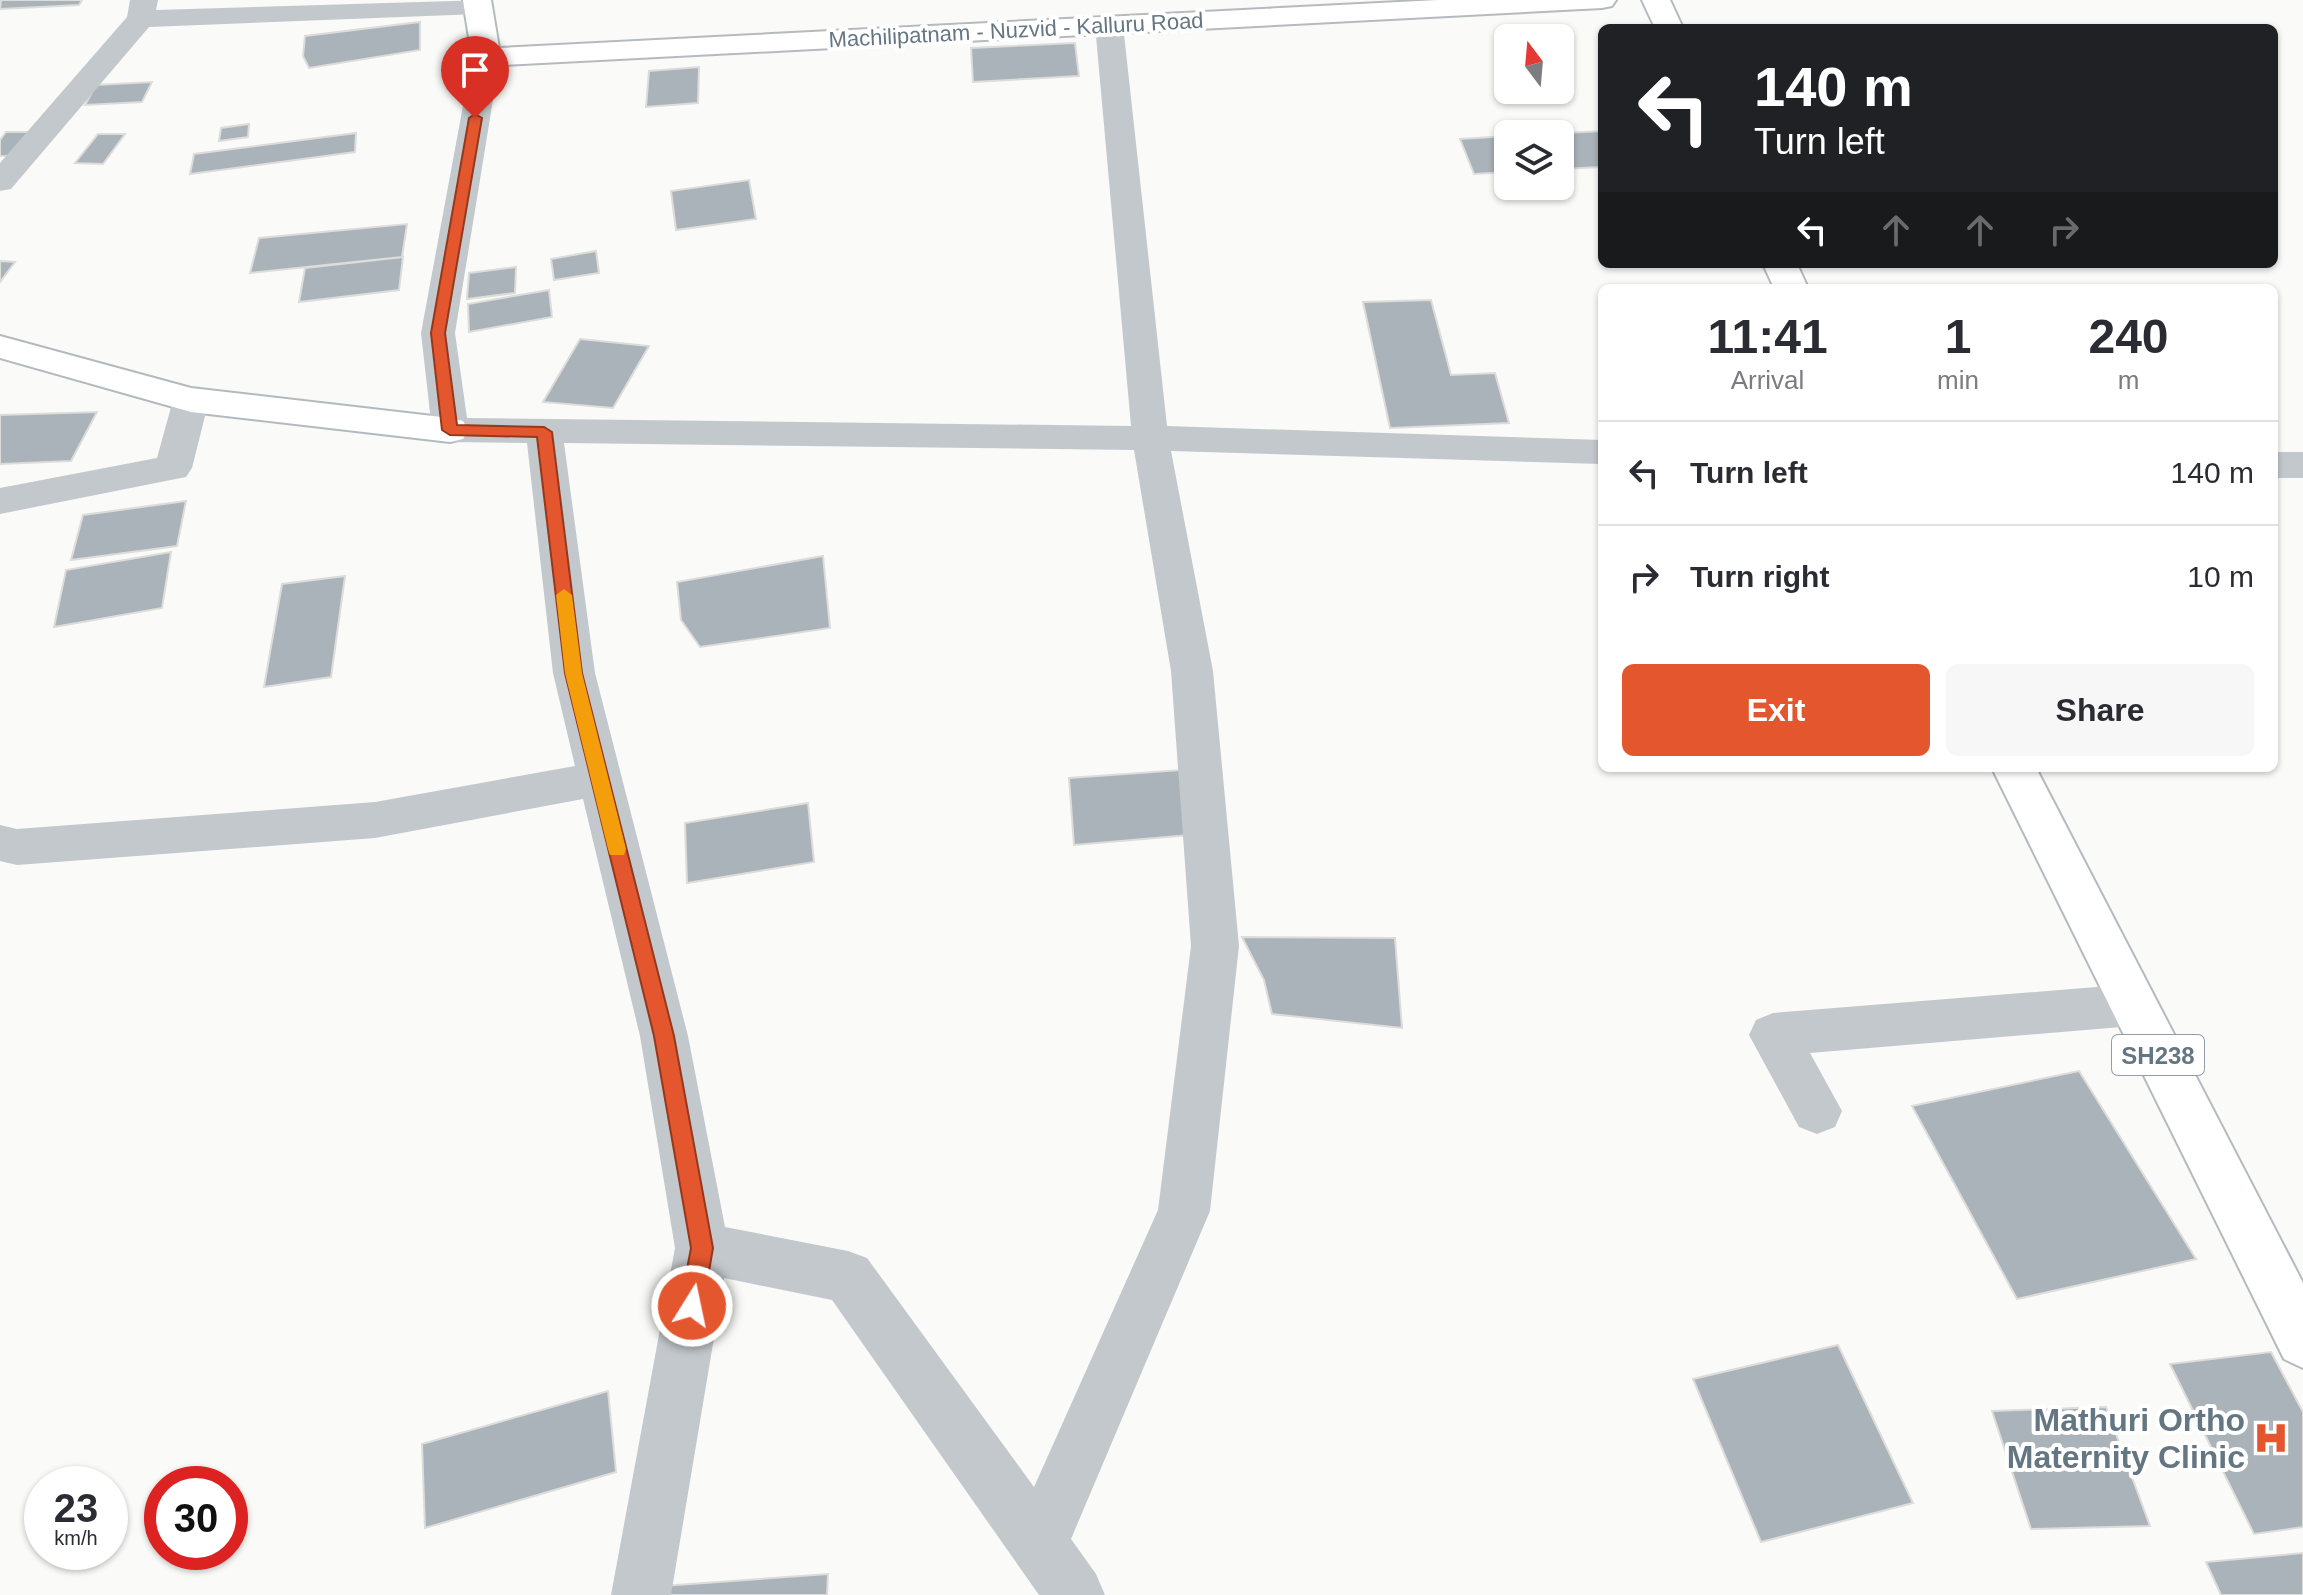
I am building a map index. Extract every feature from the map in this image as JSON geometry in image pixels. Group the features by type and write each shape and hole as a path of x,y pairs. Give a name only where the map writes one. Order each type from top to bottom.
{"main road":[{"name":"Machilipatnam - Nuzvid - Kalluru Road","path":"486,57 1602,0"},
{"path":"1656,0 1667,24"},
{"path":"478,3 486,57"},
{"path":"0,347 191,400 450,430"},
{"name":"SH238","path":"2016,772 2303,1340"}],"street":[{"path":"0,182 142,9 478,3"},
{"path":"1039,1543 1184,1211 1215,946 1192,671 1150,438 1109,25"},
{"path":"486,57 438,333 450,430 1150,438 1598,452"},
{"path":"0,501 173,468 191,400"},
{"path":"544,432 574,673 664,1036 702,1248 641,1595"},
{"path":"2278,465 2303,465"},
{"path":"0,843 17,847 375,820 599,779"},
{"path":"1817,1111 1773,1035 2133,1005"},
{"path":"702,1248 848,1277 1075,1595"}],"building":[{"path":"1,0 82,0 79,5 0,9"},
{"path":"420,22 420,50 309,68 303,56 305,36"},
{"path":"1075,43 1079,76 973,82 971,48"},
{"path":"699,67 698,103 646,107 649,71"},
{"path":"152,82 142,102 85,105 96,85"},
{"path":"249,124 248,137 219,141 221,128"},
{"path":"1598,131 1598,167 1574,168 1574,132"},
{"path":"6,132 37,132 18,156 0,156 0,140"},
{"path":"356,133 355,152 190,174 194,154"},
{"path":"98,134 125,134 103,164 75,163"},
{"path":"1494,137 1494,173 1474,174 1460,139"},
{"path":"749,180 756,219 676,230 671,191"},
{"path":"407,224 402,257 250,273 259,238"},
{"path":"596,251 599,273 554,280 551,259"},
{"path":"403,257 399,290 299,302 305,268"},
{"path":"0,261 15,262 0,282"},
{"path":"516,267 515,293 467,299 469,273"},
{"path":"549,290 552,317 469,332 468,304"},
{"path":"1431,300 1451,375 1495,373 1509,423 1390,428 1363,302"},
{"path":"580,339 649,346 613,408 543,402"},
{"path":"97,412 71,461 0,464 0,415"},
{"path":"186,501 177,546 71,560 83,515"},
{"path":"171,552 162,608 54,627 66,570"},
{"path":"823,556 830,628 700,647 681,620 677,582"},
{"path":"345,576 331,677 264,687 282,584"},
{"path":"1181,770 1190,835 1074,845 1069,778"},
{"path":"808,803 814,862 687,883 685,823"},
{"path":"1242,937 1395,938 1402,1028 1272,1014 1264,980"},
{"path":"2079,1071 2196,1259 2017,1299 1912,1106"},
{"path":"1838,1345 1913,1503 1761,1542 1693,1379"},
{"path":"2271,1352 2303,1412 2303,1527 2254,1534 2170,1364"},
{"path":"608,1391 616,1472 425,1528 422,1444"},
{"path":"2106,1407 2150,1526 2031,1529 1992,1411"},
{"path":"2303,1553 2303,1595 2221,1595 2206,1562"},
{"path":"828,1574 827,1595 662,1595 663,1586"}],"slow traffic":[{"path":"564,595 574,673 617,849"}],"place":[{"name":"Mathuri Ortho Maternity Clinic","path":"2271,1438"}],"route":[{"path":"475,118 438,333 450,430 544,432 574,673 664,1036 702,1248 692,1306"}]}
